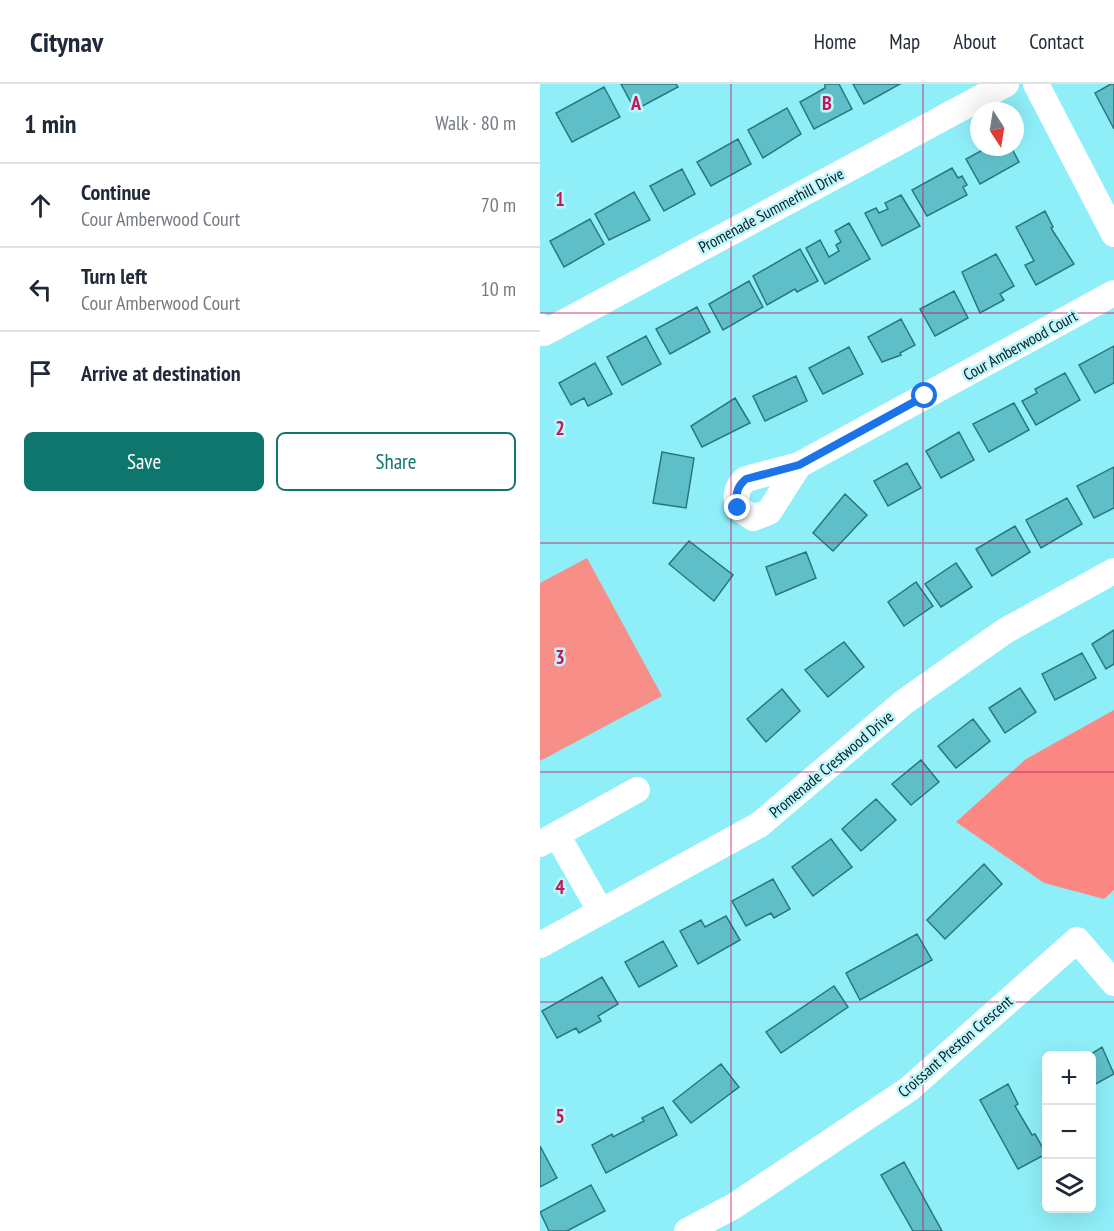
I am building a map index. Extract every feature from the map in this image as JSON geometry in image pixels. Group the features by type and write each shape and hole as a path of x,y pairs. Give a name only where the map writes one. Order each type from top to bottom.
{"street":[{"name":"Promenade Summerhill Drive","path":"540,326 544,333 1006,84"},
{"path":"1035,84 1114,234"},
{"name":"Cour Amberwood Court","path":"799,465 1114,293"},
{"name":"Promenade Crestwood Drive","path":"540,945 759,825 904,702 1005,631 1114,571"},
{"path":"601,912 549,840 637,790"},
{"name":"Croissant Preston Crescent","path":"687,1231 734,1206 909,1089 1077,940 1114,983"}],"shaded area":[{"path":"587,558 662,696 540,761 540,583"},
{"path":"1114,710 1114,890 1104,899 1044,883 956,822 1026,759"}],"building":[{"path":"621,84 676,84 678,87 635,110"},
{"path":"825,84 839,84 852,109 814,129 800,102 825,88"},
{"path":"853,84 900,84 864,104"},
{"path":"1114,84 1114,129 1095,93"},
{"path":"604,87 620,117 572,142 556,113"},
{"path":"787,108 801,134 763,158 748,130"},
{"path":"738,139 751,164 711,186 697,162"},
{"path":"972,156 1016,156 1019,162 980,184 966,159"},
{"path":"952,168 958,178 962,176 967,185 963,187 967,195 927,216 912,190"},
{"path":"682,169 695,194 664,211 650,186"},
{"path":"634,192 650,220 609,240 595,214"},
{"path":"901,195 920,226 882,246 865,213 876,208 879,213 888,209 885,203"},
{"path":"1045,211 1053,227 1051,228 1074,264 1036,285 1025,265 1034,261 1016,227"},
{"path":"590,219 604,244 564,267 550,241"},
{"path":"849,223 870,259 825,284 806,248 820,240 829,257 839,251 836,245 841,242 835,231"},
{"path":"800,249 818,281 797,292 795,289 767,305 753,276"},
{"path":"996,254 1014,286 1000,294 1004,300 980,313 962,272"},
{"path":"749,281 763,307 723,330 709,304"},
{"path":"954,291 968,318 935,336 920,309"},
{"path":"697,307 710,332 670,354 656,329"},
{"path":"901,319 915,345 900,353 901,355 882,362 868,337"},
{"path":"646,336 661,364 622,385 607,357"},
{"path":"1114,346 1114,383 1095,393 1079,365"},
{"path":"849,347 863,374 823,394 809,368"},
{"path":"595,363 612,394 588,406 584,398 571,405 559,383"},
{"path":"1065,373 1080,400 1036,425 1022,401 1037,393 1035,389"},
{"path":"796,376 807,401 765,421 753,396"},
{"path":"735,398 750,423 702,447 691,426"},
{"path":"1014,403 1029,430 989,452 973,424"},
{"path":"959,432 974,460 941,478 926,451"},
{"path":"662,452 694,458 686,508 653,503"},
{"path":"907,463 921,488 888,506 874,481"},
{"path":"1114,467 1114,508 1094,518 1077,486"},
{"path":"845,494 867,515 833,551 813,533"},
{"path":"1067,498 1082,524 1041,548 1026,520"},
{"path":"1015,526 1030,552 992,576 976,549"},
{"path":"689,541 733,575 714,601 669,564"},
{"path":"806,552 816,578 776,595 766,567"},
{"path":"956,563 972,587 941,607 925,584"},
{"path":"916,582 933,606 904,626 888,602"},
{"path":"1114,630 1114,664 1106,669 1092,644"},
{"path":"844,642 864,667 828,697 805,670"},
{"path":"1082,653 1096,678 1055,700 1042,674"},
{"path":"1020,688 1036,712 1005,733 989,708"},
{"path":"782,689 800,711 766,742 747,719"},
{"path":"973,719 990,741 956,768 938,746"},
{"path":"921,760 939,782 911,805 892,784"},
{"path":"876,799 896,820 861,851 842,829"},
{"path":"831,839 852,867 813,896 792,867"},
{"path":"984,864 1002,884 945,939 927,920"},
{"path":"773,879 790,909 774,918 771,913 746,926 732,901"},
{"path":"726,916 740,940 698,964 680,931 701,920 705,927"},
{"path":"917,934 932,960 860,1000 846,973"},
{"path":"663,941 677,966 639,987 625,962"},
{"path":"602,977 618,1004 598,1016 601,1021 579,1033 576,1028 557,1038 542,1011"},
{"path":"834,986 848,1007 781,1053 766,1032"},
{"path":"1102,1047 1114,1074 1096,1084 1096,1051"},
{"path":"721,1064 739,1087 691,1123 673,1101"},
{"path":"1008,1084 1018,1104 1015,1106 1032,1135 1035,1134 1042,1147 1042,1156 1018,1169 980,1100"},
{"path":"663,1107 677,1135 606,1173 592,1145 644,1121 642,1118"},
{"path":"540,1146 557,1178 540,1187"},
{"path":"904,1162 942,1231 913,1231 881,1175"},
{"path":"591,1185 605,1211 567,1231 549,1231 540,1212"}],"route":[{"path":"738,508 736,500 739,484 746,479 799,465 925,396"}]}
